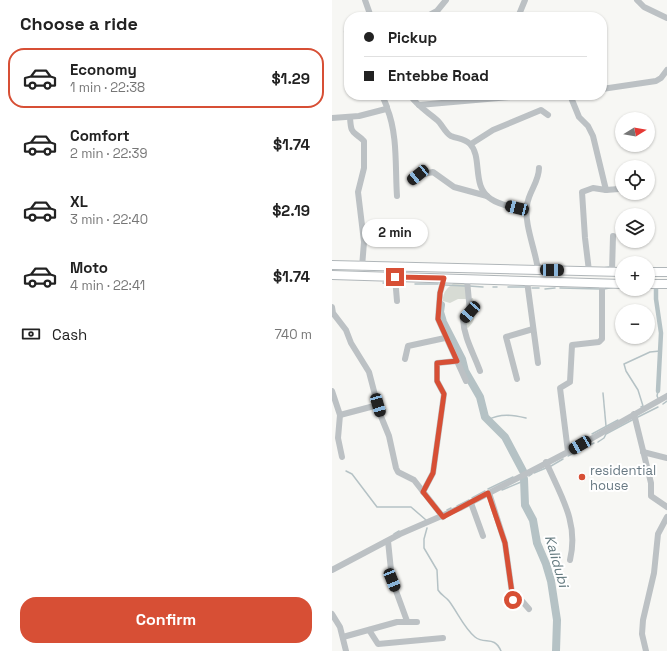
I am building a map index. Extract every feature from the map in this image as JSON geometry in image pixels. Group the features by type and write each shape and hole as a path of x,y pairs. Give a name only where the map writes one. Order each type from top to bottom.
{"main road":[{"path":"332,265 362,267 612,272"},
{"path":"509,281 511,269"},
{"path":"655,272 667,272"},
{"path":"332,275 615,284"},
{"path":"655,284 667,284"}],"street":[{"path":"365,0 369,12"},
{"path":"520,12 525,0"},
{"path":"637,0 644,7 667,18"},
{"path":"437,11 442,1"},
{"path":"607,88 656,81 666,75"},
{"path":"384,100 393,131 397,196"},
{"path":"414,100 419,106 438,121 450,136 462,138 471,144 475,151 476,170 481,186 487,196"},
{"path":"419,106 481,100"},
{"path":"572,100 579,116 588,126 593,136 606,190"},
{"path":"332,118 350,117 379,112 387,108"},
{"path":"471,144 493,130 541,110 548,115"},
{"path":"350,117 352,131 355,136 364,141 364,168 358,192 364,242 362,267"},
{"path":"539,168 538,179 530,190 526,211 537,264 540,270"},
{"path":"411,181 418,175 433,172 454,187 487,196 497,202 526,211"},
{"path":"589,271 582,192 592,188 606,190 615,189"},
{"path":"612,272 613,236"},
{"path":"395,277 397,301"},
{"path":"444,278 440,293 438,319 466,381"},
{"path":"467,280 470,312 463,319 468,342 480,371"},
{"path":"527,281 538,363"},
{"path":"568,452 560,388 570,382 572,345 599,342 602,340 602,283"},
{"path":"332,307 334,320 346,330 351,343 369,372 378,405 389,436 398,472 414,480 443,517"},
{"path":"517,379 506,337 533,330"},
{"path":"405,359 408,346 445,338 446,336"},
{"path":"423,492 433,473 444,394 437,381 437,363 457,361"},
{"path":"332,391 340,415 338,438 342,457"},
{"path":"332,570 388,541 471,503 546,462 568,452 667,396"},
{"path":"340,415 378,405"},
{"path":"634,414 651,483 651,496 667,507"},
{"path":"643,452 667,458"},
{"path":"546,462 565,503 572,529 574,544 570,560"},
{"path":"488,493 505,543 512,598 522,601 529,609"},
{"path":"471,503 483,536"},
{"path":"646,651 642,634 643,620 654,573 658,534 667,517"},
{"path":"388,541 392,580 407,621"},
{"path":"332,614 340,627 346,651"},
{"path":"343,637 391,623 407,621 417,622"},
{"path":"369,630 378,644 443,638"}],"shaded area":[{"path":"456,281 468,282 467,299 458,299 450,303 443,301 445,292"},
{"path":"471,298 473,298 475,318 468,328 465,327 465,319"}],"waterway":[{"path":"603,268 609,267"},
{"path":"383,283 391,283"},
{"path":"415,284 438,284"},
{"path":"445,285 465,286"},
{"path":"469,286 483,287"},
{"path":"656,286 656,299 661,333 658,391"},
{"path":"508,287 525,287"},
{"path":"604,289 615,287"},
{"path":"532,288 539,288"},
{"path":"545,289 555,288"},
{"path":"560,288 600,289"},
{"path":"441,305 440,312 443,322 462,359 465,371 480,397 485,417 505,437 523,471"},
{"path":"641,407 643,406 638,390 626,371 624,364 650,352 660,351"},
{"path":"658,391 658,398"},
{"path":"603,393 606,426"},
{"path":"663,404 667,401"},
{"path":"638,417 658,407"},
{"path":"488,420 497,416 511,415 526,418"},
{"path":"598,442 604,438 606,434 634,419"},
{"path":"592,434 618,420"},
{"path":"582,441 588,437"},
{"path":"568,456 594,443"},
{"path":"551,466 563,459"},
{"path":"534,473 546,468"},
{"path":"346,471 352,474 377,507 411,507 426,520"},
{"path":"488,489 513,477"},
{"name":"Kalidubi","path":"524,479 525,505 533,520 537,543 551,581 557,620 556,651"},
{"path":"502,490 521,482"},
{"path":"472,498 485,491"},
{"path":"457,506 469,500"},
{"path":"447,510 451,508"},
{"path":"427,528 424,539 424,548 437,570 438,590 449,601 464,625 475,637 495,643 501,651"},
{"path":"394,534 399,531"}],"place":[{"name":"residential house","path":"582,477"}],"route":[{"path":"395,277 444,278 440,293 438,319 457,361 440,361 437,363 437,381 444,394 433,473 423,492 443,517 488,493 505,543 513,600"}]}
